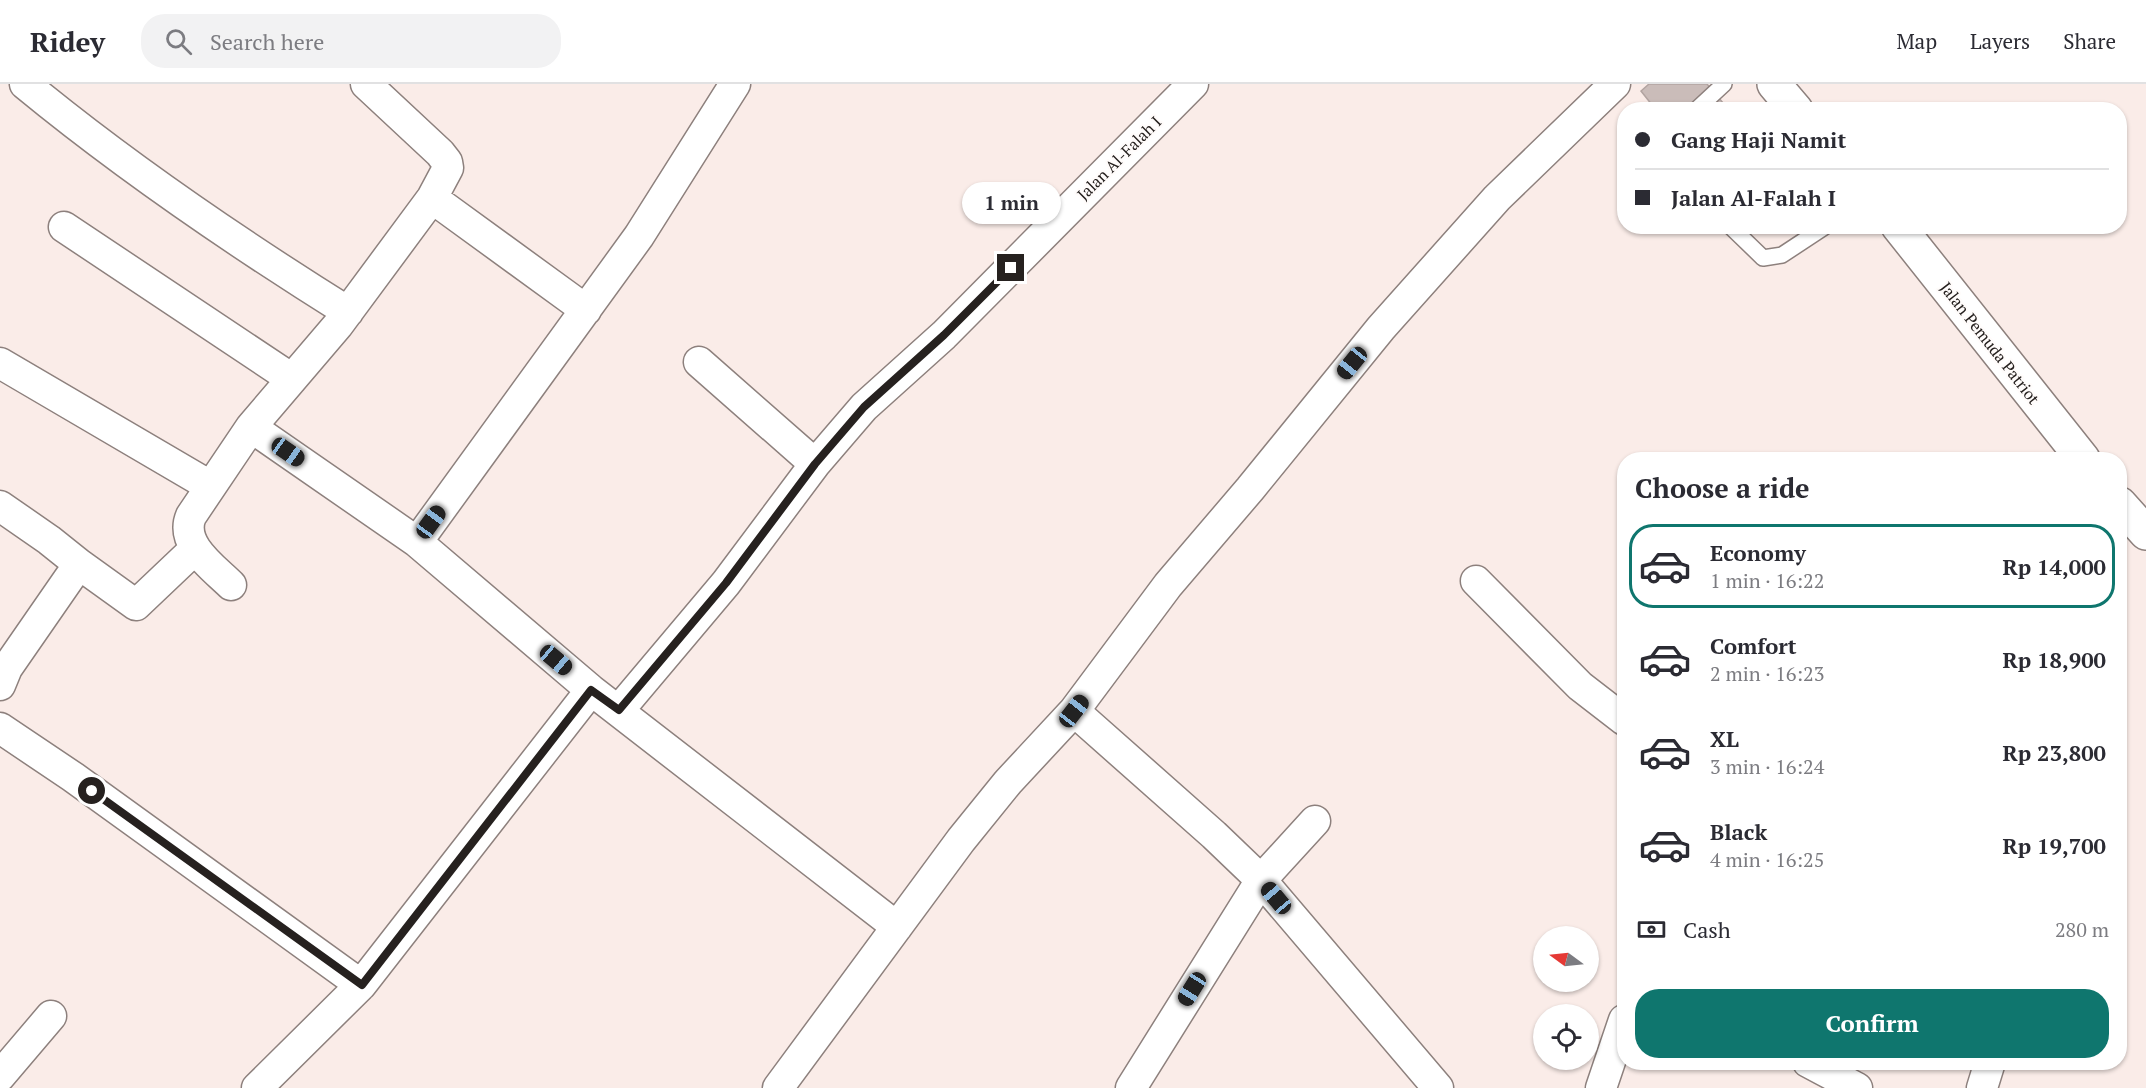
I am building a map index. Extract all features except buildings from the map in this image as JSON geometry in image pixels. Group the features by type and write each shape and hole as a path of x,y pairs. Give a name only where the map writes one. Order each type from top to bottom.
{"main road":[{"path":"1774,84 1789,102"},
{"name":"Jalan Pemuda Patriot","path":"1904,234 2077,452"}],"street":[{"path":"25,84 66,118 223,231 348,312"},
{"path":"231,585 195,549 188,523 210,486 251,427 348,312 432,198 448,168 447,162 366,84"},
{"path":"417,542 639,236 735,84"},
{"name":"Jalan Al-Falah I","path":"619,710 726,583 815,464 864,407 944,335 1193,84"},
{"path":"778,1088 961,840 1008,782 1074,711 1168,585 1250,489 1381,328 1497,198 1615,84"},
{"path":"432,198 586,310"},
{"path":"64,228 292,379"},
{"path":"699,362 815,464"},
{"path":"0,363 210,486"},
{"path":"251,427 417,542 591,690 897,927"},
{"path":"0,506 136,605 195,549"},
{"path":"0,685 7,668 79,564"},
{"path":"1476,581 1580,686 1617,715"},
{"path":"257,1088 362,985 591,690"},
{"path":"1074,711 1214,835 1261,880 1438,1088"},
{"path":"0,728 73,777 362,985"},
{"path":"1131,1088 1261,880 1315,821"},
{"path":"0,1076 51,1016"},
{"path":"1601,1088 1617,1041"},
{"path":"1823,1070 1857,1088"},
{"path":"1982,1088 1988,1070"}],"lane":[{"path":"1705,102 1724,84"},
{"path":"1738,234 1763,258 1782,255 1814,234"}],"route":[{"path":"92,791 362,985 591,690 619,710 726,583 815,464 864,407 944,335 1011,268"}]}
